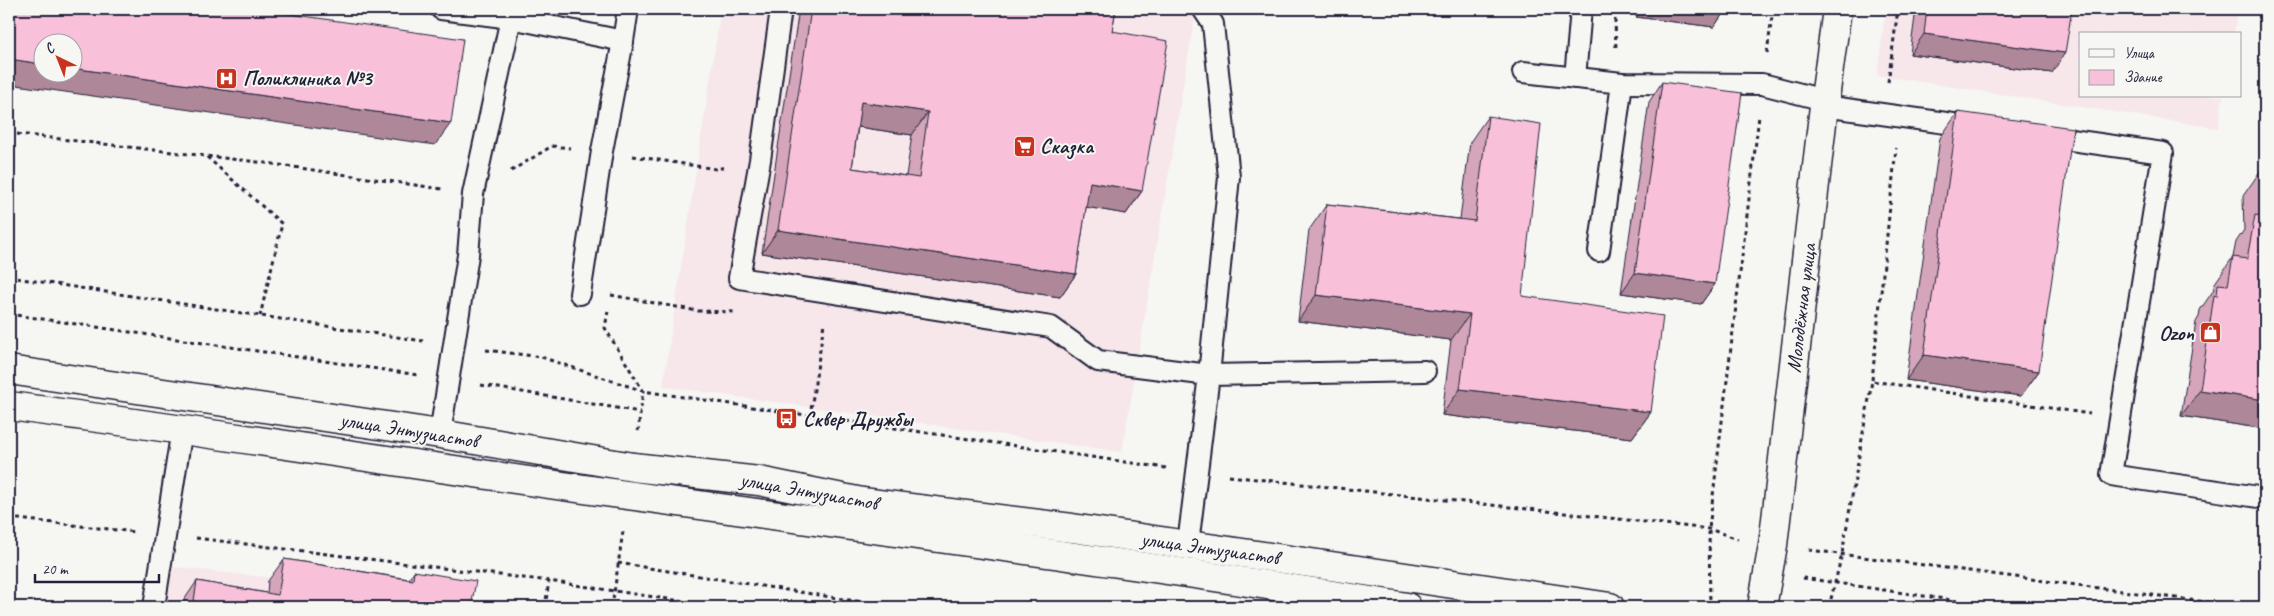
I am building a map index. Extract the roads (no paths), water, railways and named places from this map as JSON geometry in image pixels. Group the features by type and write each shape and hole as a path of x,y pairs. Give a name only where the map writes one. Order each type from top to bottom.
{"street":[{"name":"Молодёжная улица","path":"1762,607 1773,545 1824,103 1838,9"},
{"name":"улица Энтузиастов","path":"9,370 440,434 633,467 759,481 862,502 1188,544 1610,607"},
{"path":"9,406 1234,579 1407,607"},
{"path":"435,466 440,434"}],"lane":[{"path":"441,9 511,18 623,41"},
{"path":"580,294 602,151 628,9"},
{"path":"781,9 760,160 739,278 1051,327 1098,360 1209,375 1425,371"},
{"path":"1188,544 1209,375 1229,177 1213,24 1203,9"},
{"path":"1575,78 1581,9"},
{"path":"440,434 468,255 473,194 511,18"},
{"path":"1523,72 1622,84 1762,84 1824,103 1899,117 1996,130"},
{"path":"1598,251 1622,84"},
{"path":"2026,134 2163,152 2111,475 2265,498"},
{"path":"154,607 182,429"}],"place":[{"name":"Поликлиника №3","path":"227,78"},
{"name":"Сказка","path":"1024,146"},
{"name":"Ozon","path":"2210,333"},
{"name":"Сквер Дружбы","path":"787,419"}]}
